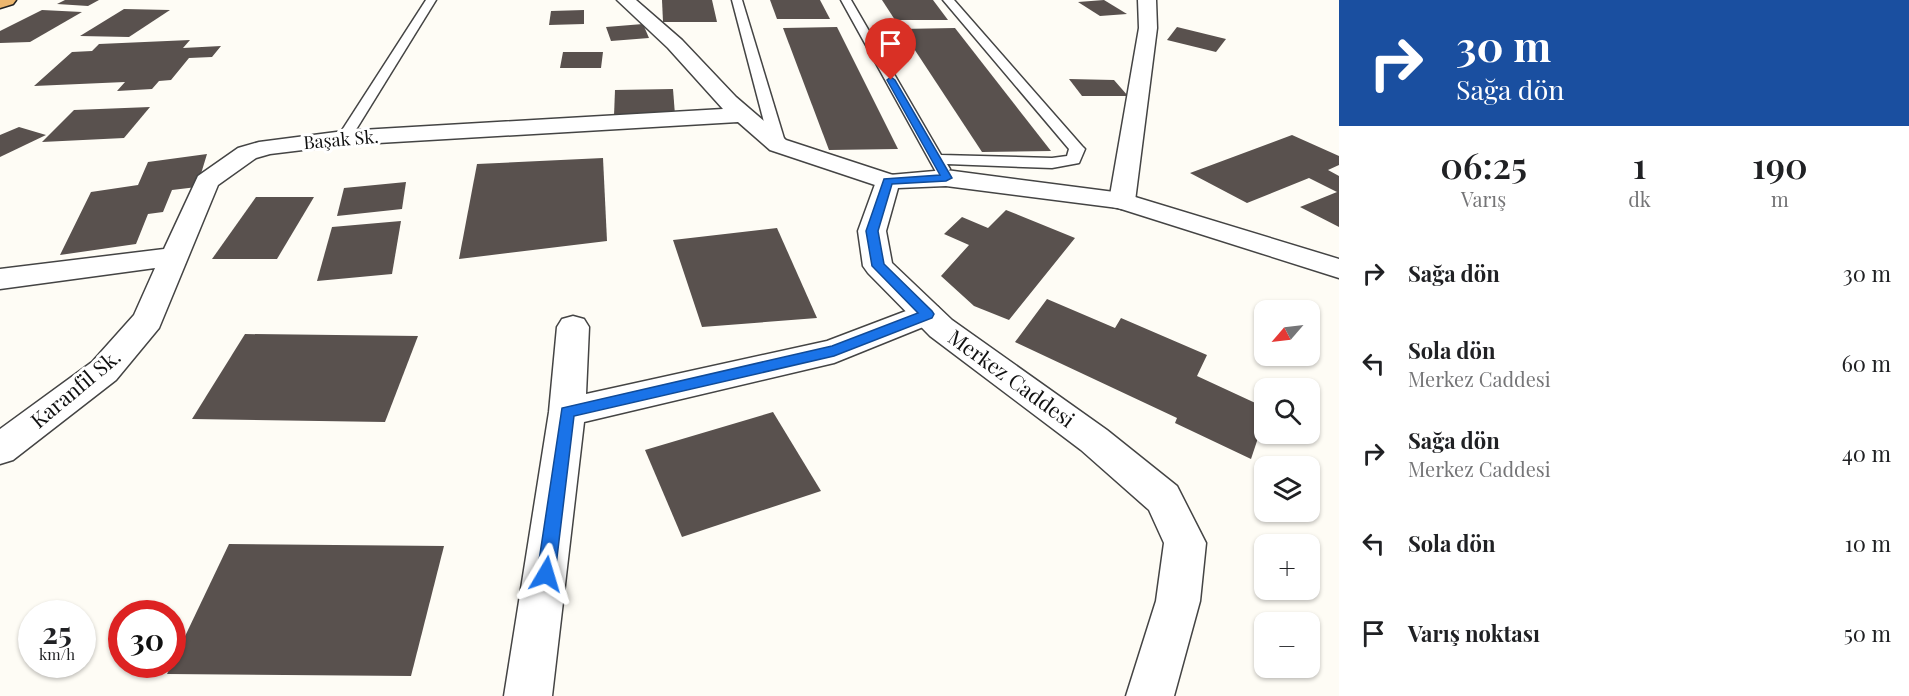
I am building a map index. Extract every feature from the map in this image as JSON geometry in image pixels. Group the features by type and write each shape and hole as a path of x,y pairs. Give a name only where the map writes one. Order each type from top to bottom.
{"highway":[{"path":"0,3 7,0"}],"street":[{"path":"627,0 675,45 743,115 778,145 887,182 941,168 1122,201 1339,269"},
{"path":"1122,201 1148,28 1147,0"},
{"name":"Başak Sk.","path":"176,257 207,182 246,153 267,147 344,138 743,115"},
{"name":"Merkez Caddesi","path":"887,182 872,231 878,266 941,328 1094,440 1163,498 1185,543 1178,601 1149,696"},
{"path":"0,279 176,257"},
{"name":"Karanfil Sk.","path":"0,449 104,371 148,320 176,257"},
{"path":"567,412 834,351 927,314"},
{"path":"528,696 567,412 573,327"}],"lane":[{"path":"344,138 432,0"},
{"path":"737,0 778,145"},
{"path":"846,0 941,168 1073,160 1077,148 948,0"}],"building":[{"path":"65,0 99,0 88,6 57,4"},
{"path":"662,0 712,0 717,22 663,22"},
{"path":"770,0 820,0 830,19 777,19"},
{"path":"882,0 933,0 948,20 895,20"},
{"path":"1104,0 1127,14 1100,16 1078,2"},
{"path":"124,9 170,10 129,37 80,36"},
{"path":"42,10 82,12 30,42 0,43 0,31"},
{"path":"584,10 584,24 549,25 551,11"},
{"path":"643,24 649,38 611,41 606,27"},
{"path":"837,27 898,149 829,150 783,28"},
{"path":"1177,27 1226,39 1216,52 1167,40"},
{"path":"955,28 1051,151 982,152 901,29"},
{"path":"190,40 183,48 221,46 212,57 189,58 171,80 159,81 152,89 117,91 125,82 34,86 72,52 92,51 99,44"},
{"path":"563,52 603,52 601,68 560,68"},
{"path":"1069,79 1114,80 1128,96 1082,96"},
{"path":"673,89 675,115 614,116 615,90"},
{"path":"150,107 124,138 42,142 74,110"},
{"path":"19,127 46,135 0,157 0,135"},
{"path":"1292,135 1339,156 1339,165 1328,170 1339,176 1339,227 1300,207 1337,192 1309,178 1247,203 1190,173"},
{"path":"207,154 197,187 172,190 163,212 148,214 136,244 60,255 91,192 138,185 148,162"},
{"path":"603,158 607,241 459,259 477,164"},
{"path":"406,182 402,209 337,216 344,188"},
{"path":"256,197 314,197 277,259 212,259"},
{"path":"1006,210 1075,238 1009,320 974,306 941,276 969,245 944,234 962,217 988,228"},
{"path":"401,221 392,274 317,281 332,227"},
{"path":"777,228 817,318 702,327 673,240"},
{"path":"1047,299 1115,328 1121,318 1207,355 1197,376 1254,402 1254,444 1256,444 1251,459 1175,423 1177,418 1015,342"},
{"path":"245,334 418,336 385,422 192,419"},
{"path":"773,412 821,491 682,537 645,450"},
{"path":"229,544 444,546 411,676 186,674 186,634"}],"route":[{"path":"546,574 567,412 834,351 927,314 878,266 872,231 887,182 946,178 891,80"}]}
